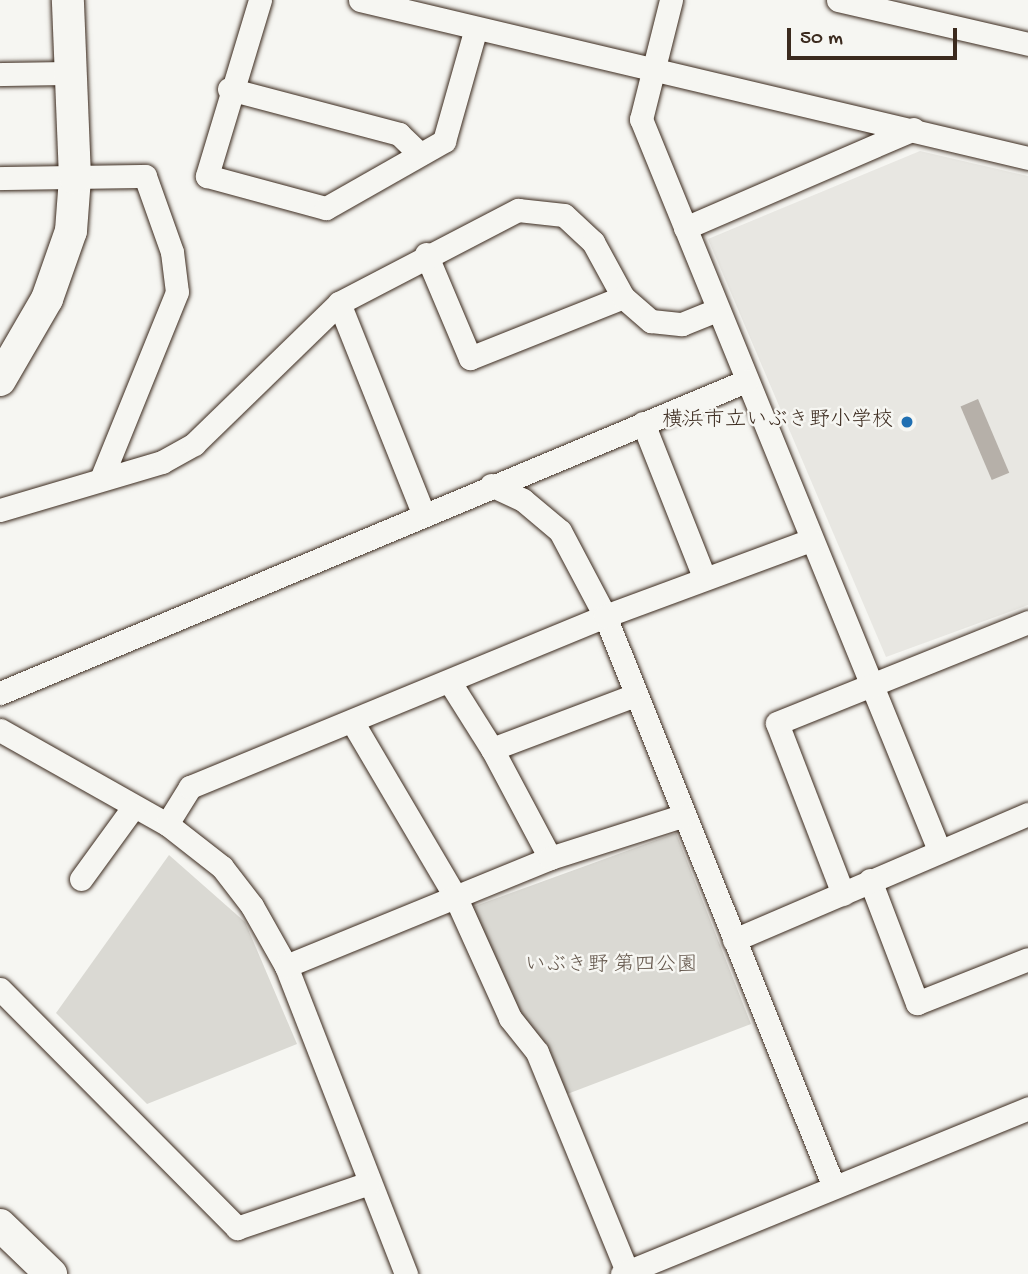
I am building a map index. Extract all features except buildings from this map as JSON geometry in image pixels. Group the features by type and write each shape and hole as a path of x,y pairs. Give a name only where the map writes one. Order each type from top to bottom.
{"street":[{"path":"3,366 47,299 71,231 75,178 68,0"},
{"path":"260,0 229,89 206,176 326,208 444,141 476,28"},
{"path":"360,0 653,71 914,128 1028,158"},
{"path":"671,0 641,119 869,685 939,850"},
{"path":"838,0 1028,44"},
{"path":"0,74 70,73"},
{"path":"229,89 399,134 420,154"},
{"path":"685,228 914,128"},
{"path":"0,178 145,176 178,273 102,477"},
{"path":"0,510 102,477 162,462 194,444 339,303 426,254 518,210 564,215 593,242 623,297 651,321 682,324 717,310"},
{"path":"426,254 470,358 623,297"},
{"path":"339,303 423,513"},
{"path":"0,693 423,513 746,381"},
{"path":"643,423 704,577"},
{"path":"491,485 523,500 560,531 605,616 682,816 833,1185"},
{"path":"167,824 190,787 451,684 605,616 704,577 811,540"},
{"path":"843,894 777,723 1028,622"},
{"path":"451,684 492,749 550,858"},
{"path":"492,749 635,695"},
{"path":"353,723 455,896 510,1018 537,1052 626,1273 833,1185 1028,1108"},
{"path":"0,730 167,824 222,867 286,966 406,1274"},
{"path":"80,879 134,806"},
{"path":"734,940 1028,814"},
{"path":"286,966 550,858 682,816"},
{"path":"870,880 917,1003 1028,958"},
{"path":"0,989 237,1228 369,1183"},
{"path":"0,1225 51,1274"}],"shaded area":[{"name":"横浜市立いぶき野小学校","path":"920,151 1028,176 1028,605 886,657 708,239"},
{"path":"978,399 1009,473 992,480 961,406"}],"green space":[{"name":"いぶき野 第四公園","path":"676,833 751,1024 562,1096 513,1013 467,909"},
{"path":"169,855 245,922 297,1044 147,1104 56,1013"}],"place":[{"name":"横浜市立いぶき野小学校","path":"907,422"}]}
